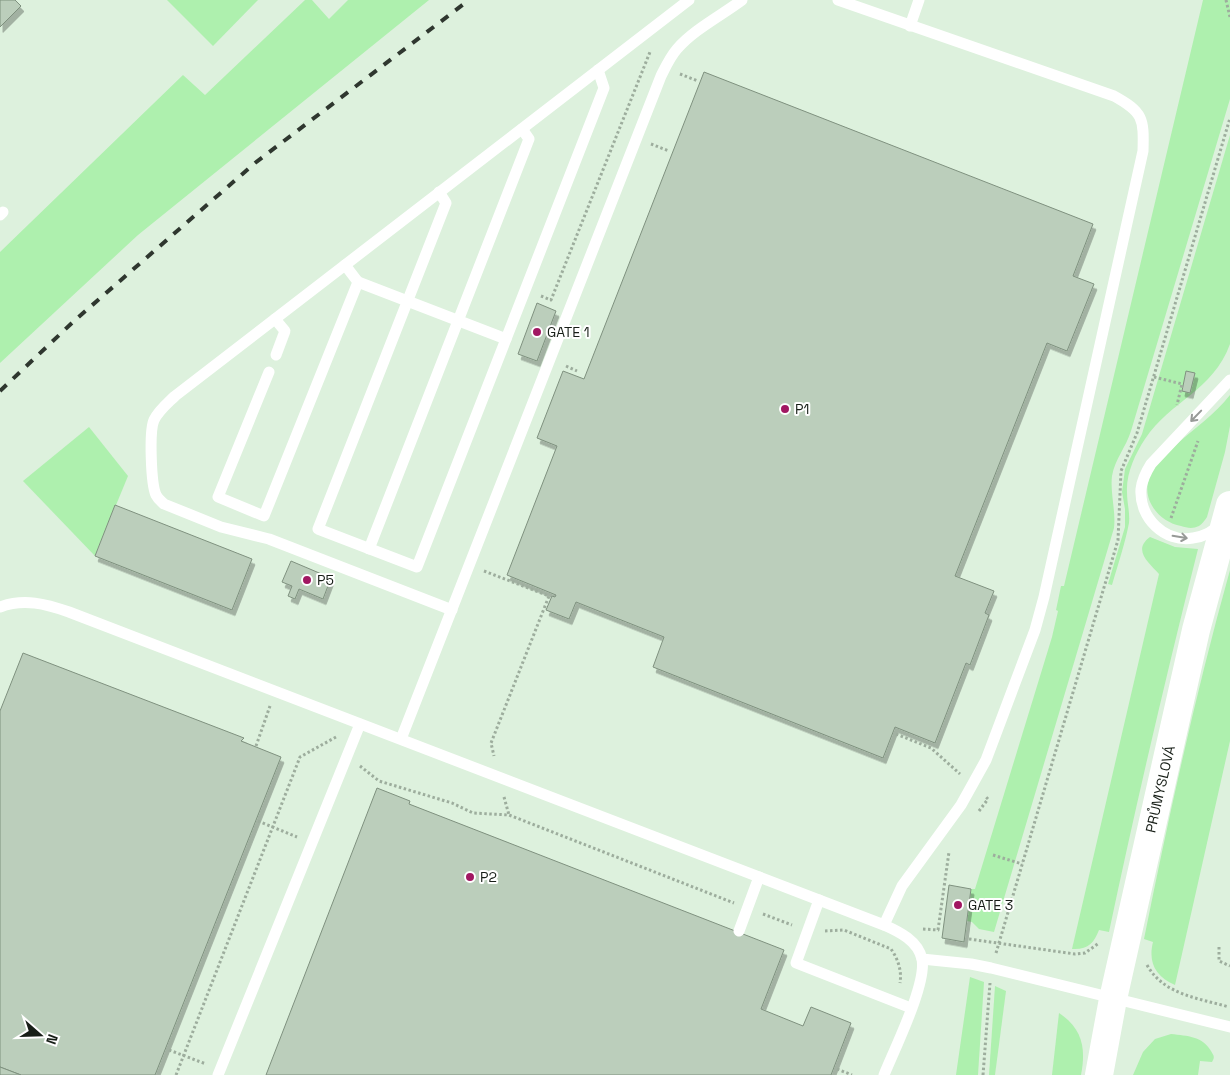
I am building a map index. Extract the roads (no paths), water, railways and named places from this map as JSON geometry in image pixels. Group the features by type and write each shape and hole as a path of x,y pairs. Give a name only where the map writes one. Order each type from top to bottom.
{"main road":[{"name":"PRŮMYSLOVÁ","path":"1099,1075 1112,999 1196,630 1228,514"}],"lane":[{"path":"452,610 269,539 220,527 171,507 159,499 154,488 151,434 153,422 157,414 170,401 689,0"},
{"path":"401,740 665,68 678,48 742,0"},
{"path":"838,0 1114,96 1130,104 1140,115 1144,132 1143,151 1044,597 1034,630 986,760 973,786 902,886 884,925"},
{"path":"910,26 919,0"},
{"path":"439,192 446,203 318,529 417,567 604,88 598,70"},
{"path":"369,549 529,139 522,129"},
{"path":"345,265 358,282 506,339"},
{"path":"255,536 358,282"},
{"path":"275,319 285,331 276,355"},
{"path":"264,516 218,497 269,372"},
{"path":"1228,514 1209,533 1192,539 1174,537 1166,534 1152,523 1144,509 1141,491 1146,472 1157,457 1230,380"},
{"path":"0,607 22,602 47,605 884,925 908,937 916,946 922,959 922,973 919,988 884,1075"},
{"path":"219,1072 360,724"},
{"path":"738,931 759,877"},
{"path":"819,900 796,963 911,1008"},
{"path":"922,959 991,968 1230,1027"}],"railway":[{"path":"0,391 74,321 255,163 469,0"}],"place":[{"name":"GATE 1","path":"537,332"},
{"name":"P1","path":"785,409"},
{"name":"P5","path":"307,580"},
{"name":"P2","path":"470,877"},
{"name":"GATE 3","path":"958,905"}]}
